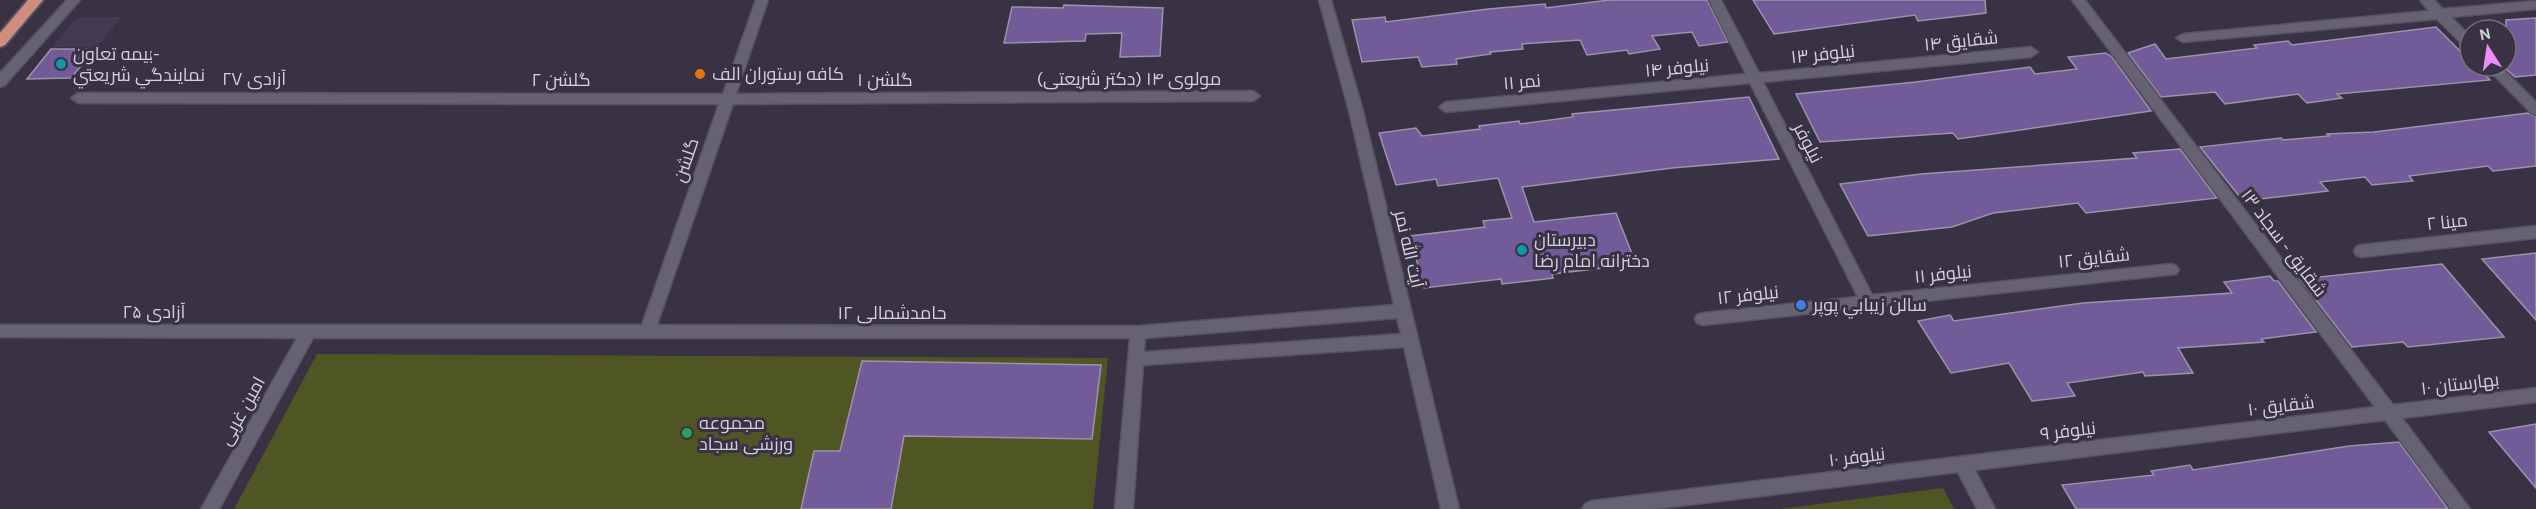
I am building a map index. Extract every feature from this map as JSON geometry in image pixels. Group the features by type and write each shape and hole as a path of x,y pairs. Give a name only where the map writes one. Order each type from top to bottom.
{"highway":[{"path":"0,42 36,0"}],"street":[{"path":"0,82 74,0"},
{"name":"گلشن","path":"647,332 762,0"},
{"name":"آیت الله نمر","path":"1325,0 1356,111 1450,509"},
{"name":"نیلوفر","path":"1715,0 1869,302"},
{"name":"شقایق - سجاد ۱۳","path":"2078,0 2461,509"},
{"path":"2426,0 2458,32"},
{"path":"2183,38 2536,5"},
{"name":"شقایق ۱۴","path":"1894,65 2031,52"},
{"name":"نیلوفر ۱۳","path":"1755,79 1894,65"},
{"path":"2504,78 2536,110"},
{"name":"نیلوفر ۱۴","path":"1602,93 1755,79"},
{"name":"نمر ۱۱","path":"1446,107 1602,93"},
{"name":"مولوی ۱۴ (دکتر شریعتی)","path":"1006,98 1253,96"},
{"name":"گلشن ۲","path":"394,97 728,99"},
{"name":"۲۷ آزادی","path":"78,98 394,97"},
{"name":"گلشن ۱","path":"728,99 1006,98"},
{"name":"مینا ۲","path":"2361,251 2536,232"},
{"name":"شقایق ۱۲","path":"2021,285 2170,270"},
{"name":"نیلوفر ۱۱","path":"1869,302 2021,285"},
{"name":"نیلوفر ۱۲","path":"1702,319 1869,302"},
{"name":"حامدشمالی ۱۲","path":"647,332 1138,332 1403,310"},
{"name":"آزادی ۲۵","path":"0,331 647,332"},
{"name":"امین غربی","path":"210,509 308,332"},
{"path":"1124,509 1138,332"},
{"path":"1135,359 1410,340"},
{"name":"بهارستان ۱۰","path":"2388,412 2536,395"},
{"name":"شقایق ۱۰","path":"2178,438 2388,412"},
{"name":"نیلوفر ۹","path":"1963,464 2178,438"},
{"path":"1963,464 1986,509"},
{"name":"نیلوفر ۱۰","path":"1591,509 1963,464"}],"shaded area":[{"path":"77,17 121,17 97,47 52,47"}],"green space":[{"name":"مجموعه ورزشی سجاد","path":"317,354 1108,358 1093,509 234,509"},
{"path":"1943,488 1954,509 1779,509"}],"building":[{"path":"1609,0 1707,0 1728,42 1699,46 1692,32 1652,36 1660,49 1629,54 1627,50 1587,55 1580,40 1522,44 1523,49 1490,52 1491,54 1456,59 1457,64 1422,67 1418,57 1362,62 1352,20 1385,17 1386,22 1488,9 1545,4 1546,8"},
{"path":"1753,0 1985,0 1986,13 1918,21 1915,15 1774,34"},
{"path":"1064,5 1163,8 1160,56 1120,57 1122,33 1086,34 1085,41 1004,43 1012,7 1063,8"},
{"path":"2536,18 2536,75 2518,77 2518,19"},
{"path":"2436,27 2458,49 2458,78 2488,78 2490,80 2337,94 2342,98 2307,103 2298,94 2225,104 2215,92 2161,97 2128,53 2155,44 2166,59 2257,48 2254,45 2288,41 2292,45"},
{"name":"بيمه تعاون- نمايندگي شريعتي","path":"51,49 95,49 71,78 27,79"},
{"path":"2106,53 2112,57 2151,111 1958,139 1953,133 1820,142 1796,94 1916,82 2030,67 2035,74 2077,69 2068,57"},
{"path":"1749,97 1779,159 1672,168 1522,187 1534,222 1616,213 1636,264 1552,274 1553,278 1502,284 1501,279 1424,288 1410,236 1485,227 1483,221 1512,218 1498,178 1438,186 1436,179 1396,185 1379,133 1416,128 1422,136 1480,129 1479,126 1519,121 1520,124 1573,117 1572,114"},
{"path":"2528,113 2536,117 2536,166 2493,171 2488,166 2409,176 2413,181 2372,185 2365,177 2320,182 2328,191 2243,201 2200,147 2281,138 2283,140 2329,136 2327,134 2374,132"},
{"path":"2180,149 2217,198 2086,213 2078,203 1993,213 1952,227 1868,236 1840,184 1921,174 2137,158 2133,153"},
{"path":"2536,253 2536,320 2482,259"},
{"path":"2442,264 2504,337 2408,347 2403,342 2352,347 2300,279"},
{"path":"2270,276 2274,281 2278,281 2316,332 2261,339 2264,342 2178,348 2193,373 2145,376 2143,372 2067,383 2075,396 2032,401 2009,363 1951,373 1918,321 1950,315 1954,321 2083,303 2232,293 2224,282"},
{"path":"862,361 1101,365 1092,439 904,436 891,509 801,509 814,451 840,451"},
{"path":"2536,424 2536,488 2489,432"},
{"path":"2399,442 2448,509 2076,509 2062,485 2154,475 2151,471 2190,465 2193,470 2349,446"}],"place":[{"name":"بيمه تعاون- نمايندگي شريعتي","path":"61,64"},
{"name":"کافه رستوران الف","path":"700,74"},
{"name":"دبیرستان دخترانه امام رضا","path":"1522,250"},
{"name":"سالن زيبابي پوپر","path":"1801,305"},
{"name":"مجموعه ورزشی سجاد","path":"687,433"}]}
